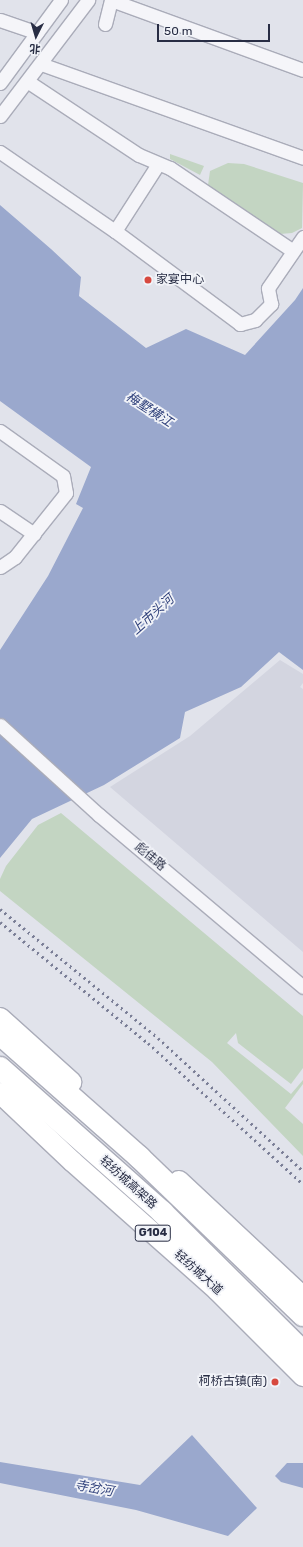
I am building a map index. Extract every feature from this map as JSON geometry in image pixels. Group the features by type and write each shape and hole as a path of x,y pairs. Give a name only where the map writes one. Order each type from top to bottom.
{"highway":[{"path":"0,1034 139,1157 303,1315"},
{"name":"轻纺城高架路","path":"0,1068 162,1212 303,1352"}],"main road":[{"path":"0,1018 268,1263 303,1297"},
{"name":"轻纺城大道","path":"0,1093 73,1162 218,1290 303,1376"}],"street":[{"path":"0,83 61,0"},
{"path":"0,116 41,64 88,0"},
{"path":"104,24 111,0 303,70"},
{"path":"0,20 36,34"},
{"path":"41,64 303,158"},
{"path":"27,81 139,156 170,168 293,251"},
{"path":"0,152 114,231 240,324 255,320 271,304 268,288 303,237"},
{"path":"114,231 158,164"},
{"path":"0,431 62,476 66,493 15,557 0,567"},
{"path":"0,511 34,534"},
{"name":"彪佳路","path":"0,725 99,814 303,986"}],"shaded area":[{"path":"280,660 303,674 303,683 300,687 303,689 303,952 110,787 190,736"}],"green space":[{"path":"170,154 204,166 200,175 170,159"},
{"path":"228,163 244,164 303,183 302,228 292,233 280,234 208,185 210,171"},
{"path":"61,813 303,1016 303,1068 291,1084 238,1043 236,1033 227,1043 291,1094 303,1080 303,1084 285,1108 303,1124 303,1156 212,1062 0,891 0,879 6,866 38,825"}],"water":[{"path":"0,205 81,277 79,296 146,348 186,329 245,355 295,300 303,288 303,670 279,652 241,687 185,712 180,738 104,785 32,819 0,858 0,650 48,576 83,508 76,504 91,467 0,401"},
{"name":"寺岔河","path":"192,1435 257,1508 228,1536 136,1510 0,1483 0,1462 140,1485"},
{"path":"287,1463 303,1463 303,1488 281,1482 275,1476"}],"railway":[{"path":"0,909 158,1038 303,1171"},
{"path":"0,922 148,1043 303,1184"}],"place":[{"name":"家宴中心","path":"148,280"},
{"name":"柯桥古镇(南)","path":"275,1382"}],"water label":[{"name":"梅墅横江","path":"149,410"},
{"name":"上市头河","path":"153,615"}]}
